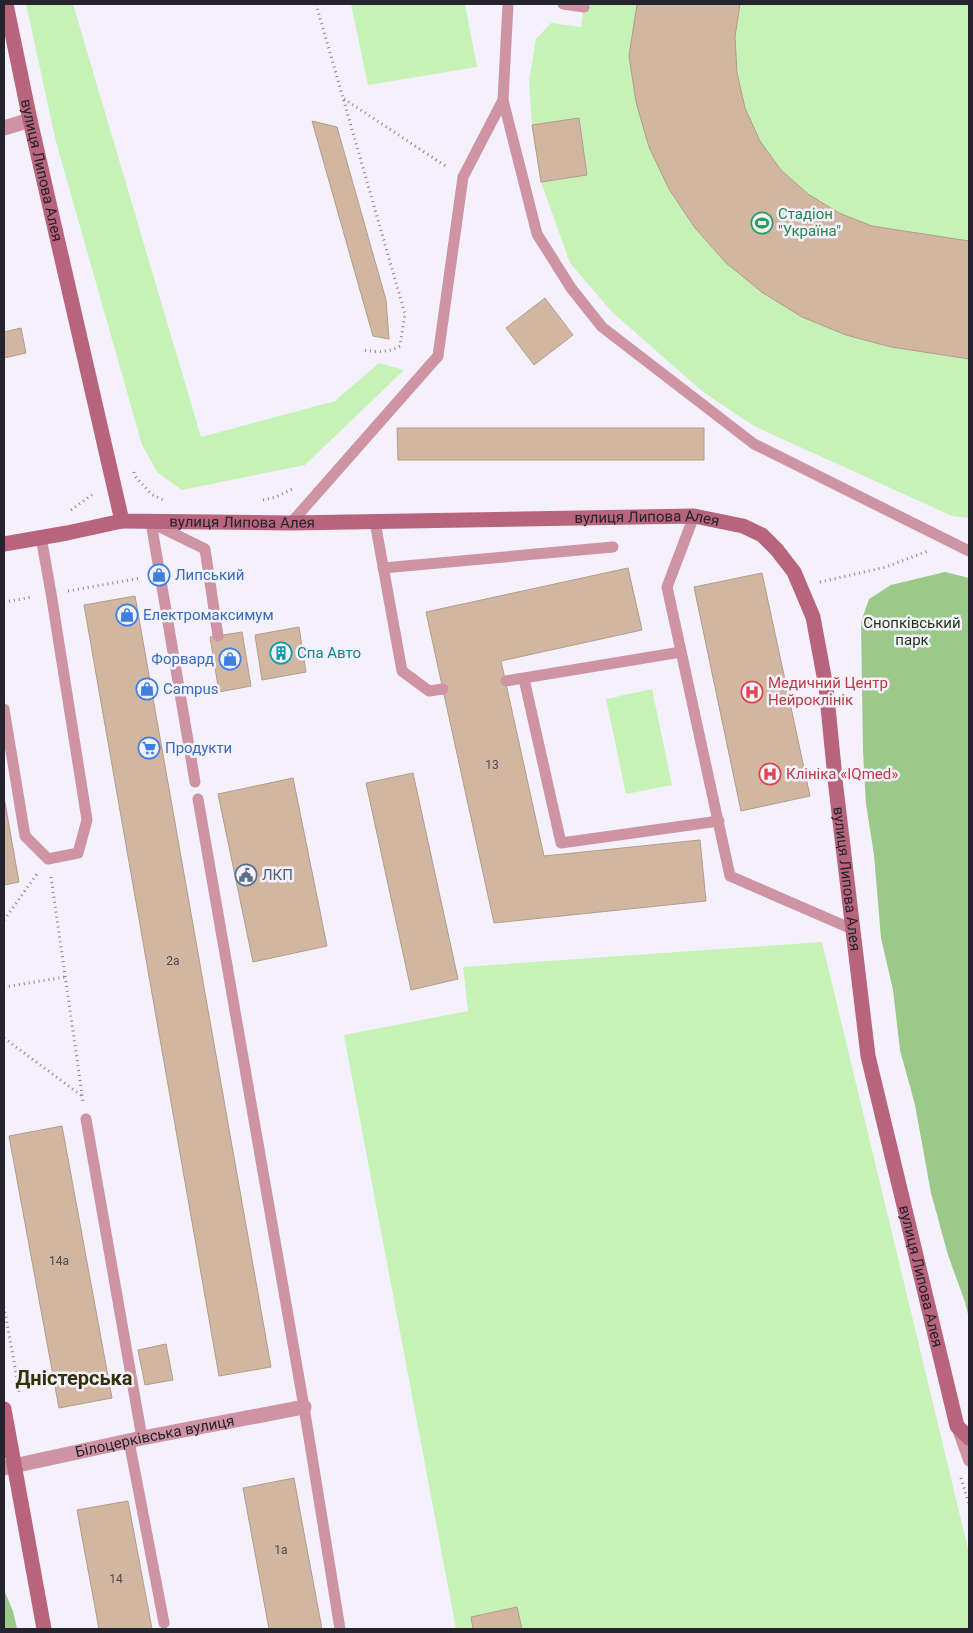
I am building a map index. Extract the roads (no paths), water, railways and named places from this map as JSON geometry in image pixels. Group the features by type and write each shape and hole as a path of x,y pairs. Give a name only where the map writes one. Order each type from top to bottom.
{"street":[{"name":"вулиця Липова Алея","path":"6,4 30,120 122,521 291,523 694,516 744,526 762,535 777,550 794,572 813,617 826,687 852,929 868,1056 957,1426"},
{"path":"4,128 30,120"},
{"path":"4,544 122,521"},
{"name":"Білоцерківська вулиця","path":"9,1467 135,1439 304,1407"},
{"path":"4,1409 9,1467 44,1629"},
{"path":"957,1426 969,1438"}],"lane":[{"path":"508,4 503,100 537,234 571,288 602,327 754,444 969,551"},
{"path":"563,4 584,7"},
{"path":"291,523 438,356 463,176 503,100"},
{"path":"694,516 667,587 730,876 852,929"},
{"path":"150,522 195,782"},
{"path":"150,522 205,549 218,636"},
{"path":"374,522 402,671 429,691 443,689"},
{"path":"4,709 25,836 48,860 78,854 87,820 41,537"},
{"path":"952,542 969,545"},
{"path":"383,568 613,548"},
{"path":"506,681 681,652"},
{"path":"524,679 561,843 718,821"},
{"path":"198,799 304,1407 340,1629"},
{"path":"86,1119 164,1623"},
{"path":"957,1426 969,1461"}],"place":[{"name":"Стадіон \"Україна\"","path":"762,223"},
{"name":"Липський","path":"159,575"},
{"name":"Електромаксимум","path":"127,615"},
{"name":"Спа Авто","path":"281,653"},
{"name":"Форвард","path":"230,659"},
{"name":"Campus","path":"147,689"},
{"name":"Медичний Центр Нейроклінік","path":"752,692"},
{"name":"Продукти","path":"149,748"},
{"name":"Клініка «IQmed»","path":"770,774"},
{"name":"ЛКП","path":"246,875"}],"district":[{"name":"Дністерська","path":"74,1378"}],"park label":[{"name":"Снопківський парк","path":"912,632"}]}
